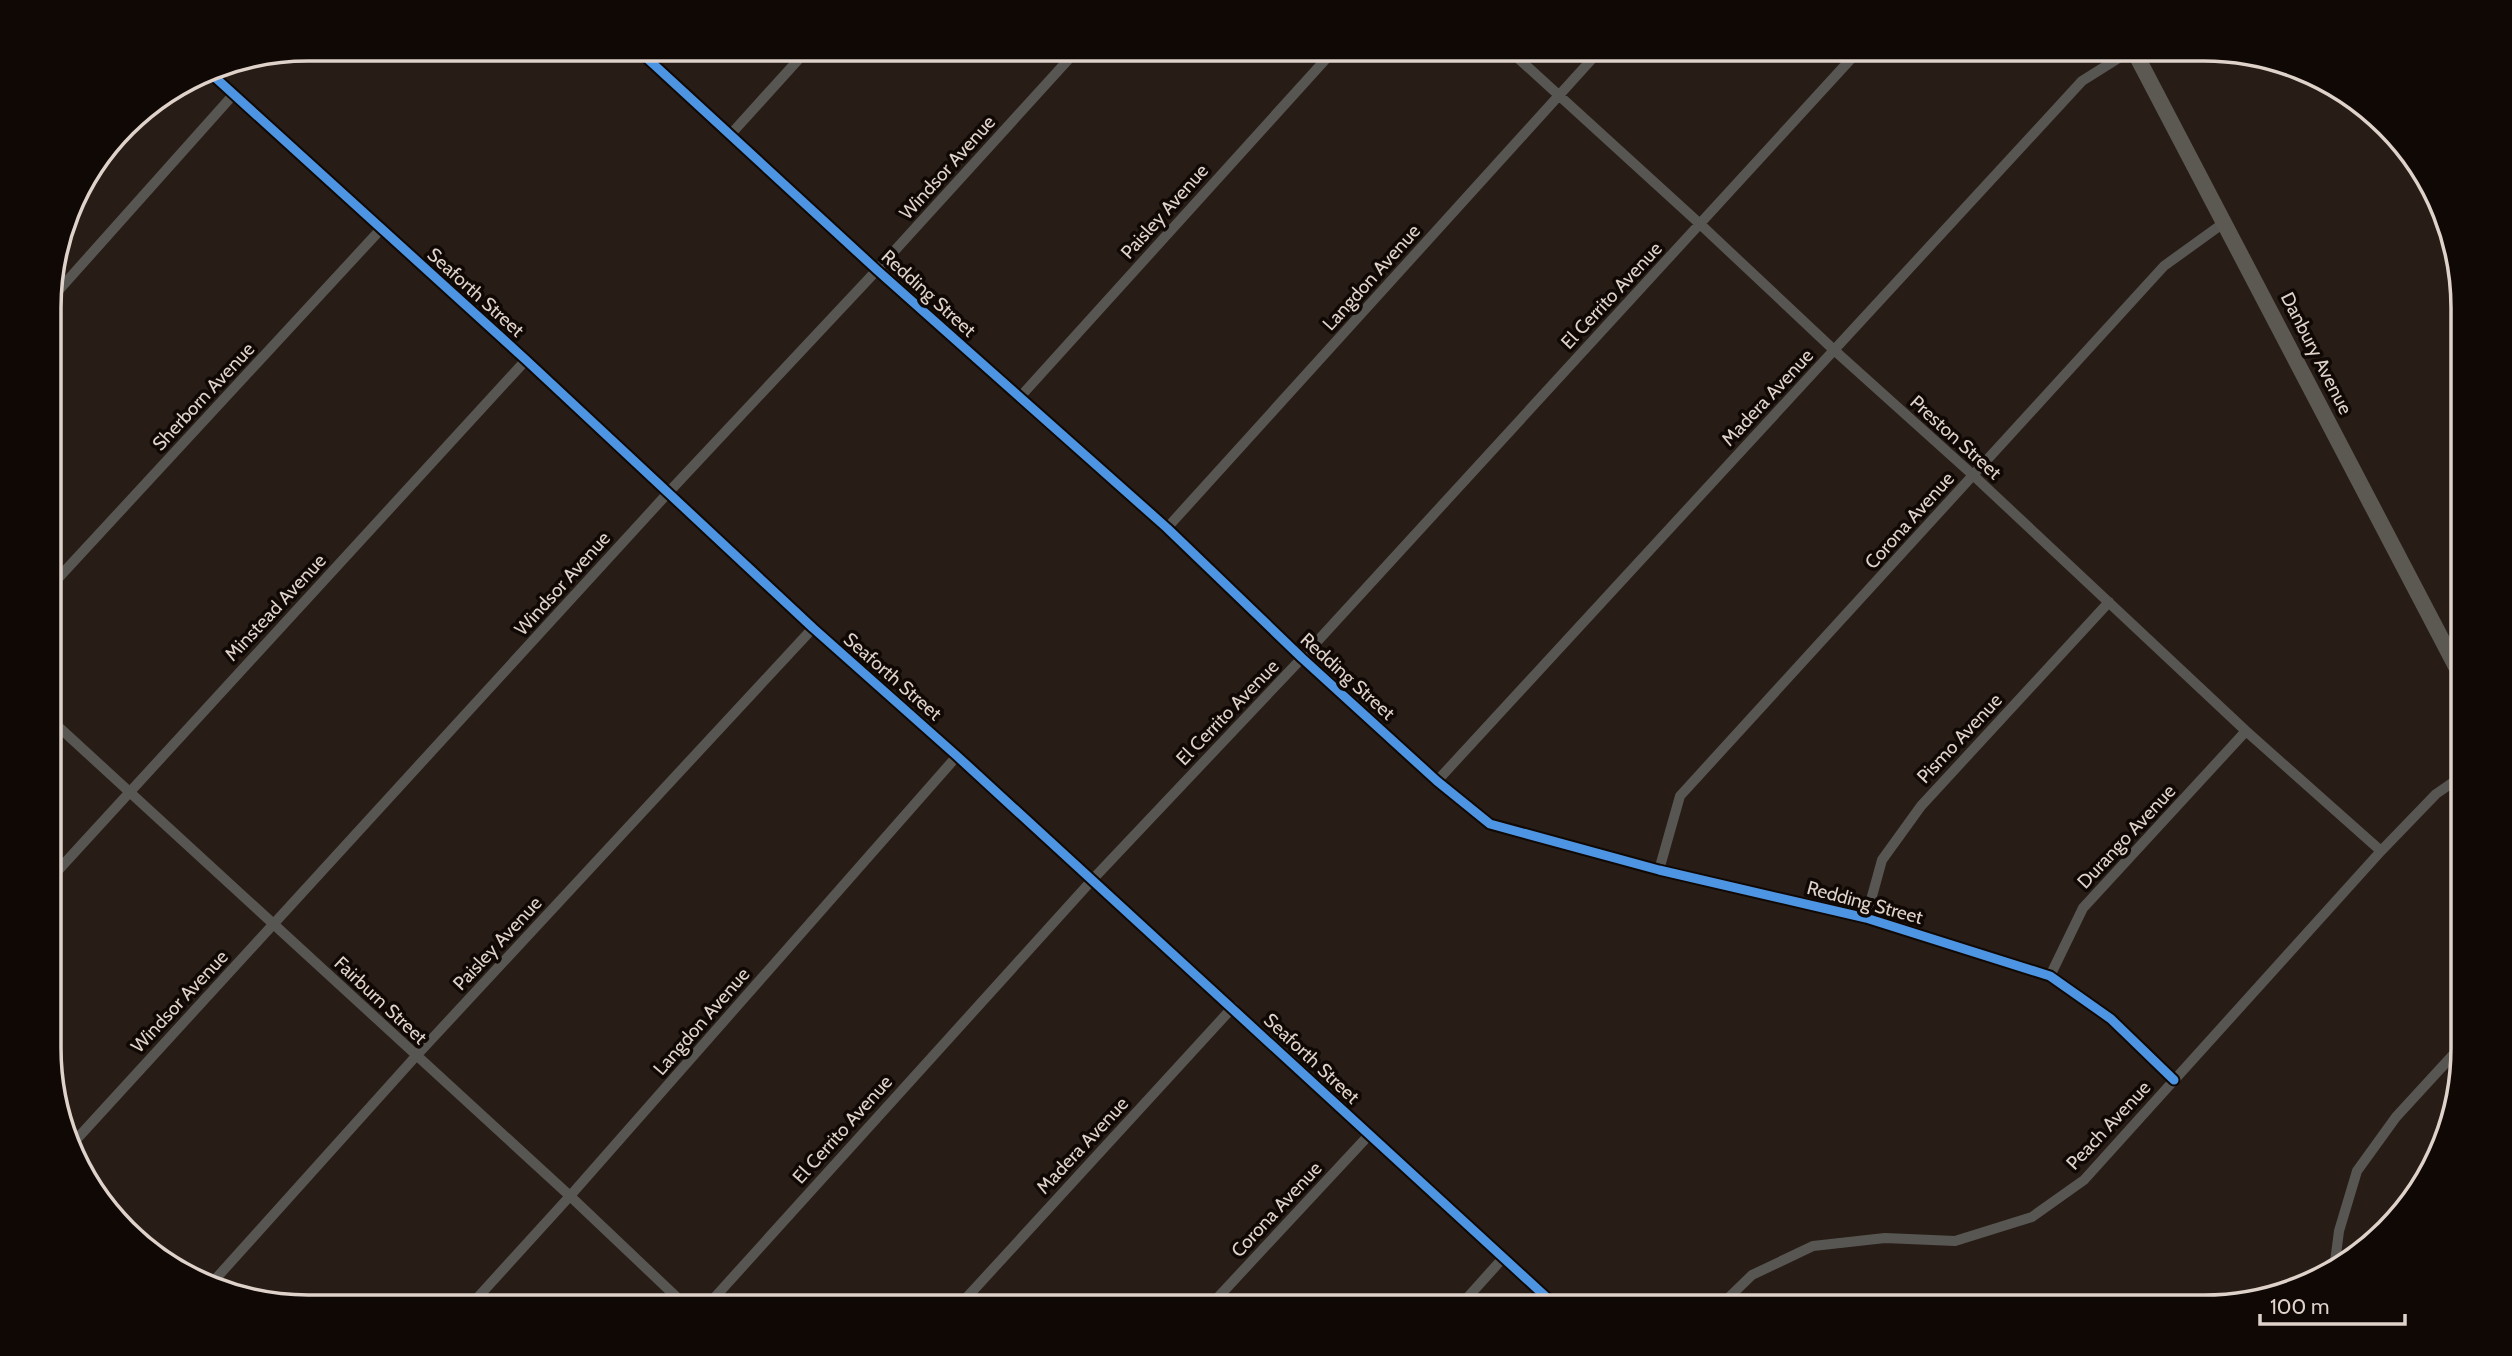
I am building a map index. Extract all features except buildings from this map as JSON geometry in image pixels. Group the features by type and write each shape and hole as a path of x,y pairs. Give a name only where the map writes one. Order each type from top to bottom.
{"street":[{"name":"Paisley Avenue","path":"1020,397 1324,61"},
{"name":"Preston Street","path":"1522,61 1973,475 2246,731 2381,851"},
{"name":"Langdon Avenue","path":"1167,528 1590,61"},
{"name":"El Cerrito Avenue","path":"717,1295 1093,880 1302,658 1849,61"},
{"name":"Madera Avenue","path":"1437,781 2082,81 2114,61"},
{"name":"Danbury Avenue","path":"2139,61 2451,657"},
{"name":"Redding Street","path":"651,62 877,271 1167,528 1302,658 1437,781 1490,824 1659,870 1866,918 2050,976 2111,1019 2174,1080"},
{"path":"731,134 796,62"},
{"name":"Windsor Avenue","path":"78,1137 1067,62"},
{"name":"Seaforth Street","path":"216,79 526,360 813,628 1233,1007 1543,1294"},
{"path":"62,286 233,95"},
{"name":"Corona Avenue","path":"1659,870 1680,796 2164,265 2225,222"},
{"name":"Sherborn Avenue","path":"62,574 381,229"},
{"name":"Minstead Avenue","path":"61,867 526,360"},
{"name":"Pismo Avenue","path":"1866,918 1882,860 1921,806 2109,602"},
{"name":"Paisley Avenue","path":"217,1277 416,1056 813,628"},
{"name":"Fairburn Street","path":"61,728 674,1295"},
{"name":"Durango Avenue","path":"2050,976 2083,908 2246,731"},
{"name":"Langdon Avenue","path":"480,1295 957,756"},
{"name":"Peach Avenue","path":"1732,1294 1752,1275 1813,1245 1885,1238 1955,1241 2032,1217 2084,1180 2381,851 2436,794 2451,784"},
{"name":"Madera Avenue","path":"969,1295 1233,1007"},
{"path":"2336,1256 2339,1231 2357,1171 2396,1117 2450,1058"},
{"name":"Corona Avenue","path":"1221,1295 1369,1135"},
{"path":"1470,1294 1503,1258"}],"cycle path":[{"path":"651,62 877,270 1167,528 1302,658 1437,781 1490,824 1659,870 1866,918 2050,976 2111,1019 2174,1080"},
{"path":"217,79 1543,1294"}]}
